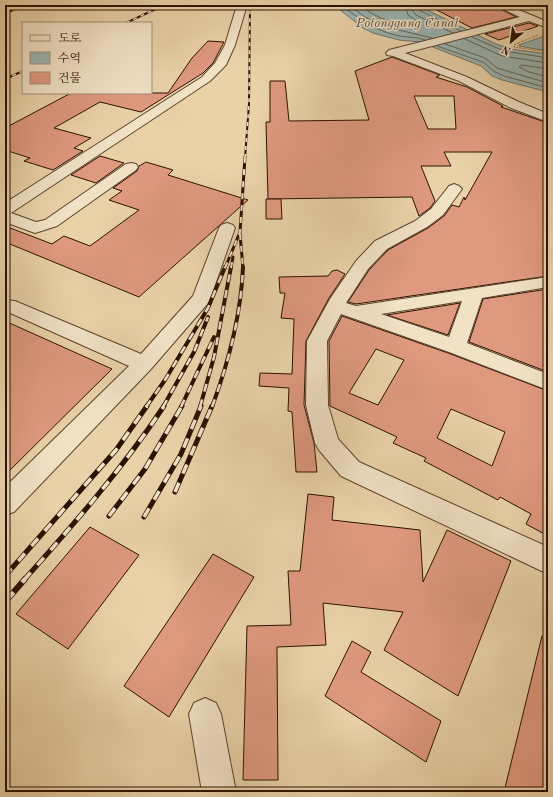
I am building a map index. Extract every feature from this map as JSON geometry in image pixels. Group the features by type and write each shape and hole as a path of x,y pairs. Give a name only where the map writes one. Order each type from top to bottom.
{"street":[{"path":"5,210 206,79 220,65 230,45 242,5"},
{"path":"490,5 509,9"},
{"path":"499,5 548,25"},
{"path":"381,55 533,19 548,18"},
{"path":"393,52 463,79 515,105 548,118"},
{"path":"5,216 35,228 51,223 132,167"},
{"path":"454,189 437,212 421,224 381,245 362,265 345,309 317,341 317,405 327,443 350,469 548,560"},
{"path":"5,504 144,364 202,298 227,228"},
{"path":"345,309 474,294 546,282"},
{"path":"456,347 474,294"},
{"path":"5,307 8,305 144,364"},
{"path":"345,309 456,347 548,382"},
{"path":"205,714 218,792"}],"path":[{"path":"539,35 514,46 548,52"}],"water":[{"name":"Potonggang Canal","path":"334,5 417,5 496,44 511,49 548,54 548,92 502,80 492,76 481,66 420,42 399,40 373,33 363,28"},
{"path":"547,35 548,51 519,46 519,45"}],"building":[{"path":"427,5 493,5 516,17 472,28"},
{"path":"529,23 538,26 499,40 485,34"},
{"path":"208,41 224,42 213,63 203,73 141,112 100,102 54,128 91,138 74,148 83,151 53,170 24,161 30,158 5,150 5,128 69,94 168,93 192,58"},
{"path":"392,57 440,75 436,77 467,87 503,106 501,107 548,123 548,276 356,304 348,302 369,270 388,250 428,228 444,216 452,205 459,207 464,197 465,200 492,152 444,152 451,166 421,166 435,201 430,208 419,216 412,197 268,199 266,122 270,122 270,81 285,81 289,121 369,120 355,71","holes":["414,96 454,96 456,129 428,129"]},
{"path":"100,156 124,163 96,183 71,175"},
{"path":"146,162 173,170 168,175 248,200 139,297 5,242 5,226 52,244 64,236 90,246 139,210 109,200 122,191 113,188 137,171 139,166"},
{"path":"266,199 281,199 282,219 266,219"},
{"path":"337,270 345,274 329,298 306,341 304,405 314,443 317,472 296,472 292,412 288,411 289,388 259,386 260,373 292,374 294,319 281,318 285,293 280,293 279,277 328,276 332,271"},
{"path":"548,289 548,372 469,342 483,299"},
{"path":"460,303 448,335 387,315"},
{"path":"342,316 448,353 548,391 548,536 526,524 531,514 500,497 498,500 424,461 426,458 393,443 397,437 330,406 329,341","holes":["376,349 404,360 378,405 349,393","451,409 505,432 492,466 437,438"]},
{"path":"5,321 112,369 5,475"},
{"path":"308,494 334,497 332,520 420,530 423,582 447,530 511,561 458,696 384,650 403,612 323,603 326,645 277,647 278,780 243,780 247,626 291,625 288,571 300,571"},
{"path":"90,527 139,555 68,649 16,614"},
{"path":"213,554 254,577 169,717 124,686"},
{"path":"542,636 548,636 548,792 504,792"},
{"path":"352,641 371,652 361,672 441,721 426,762 325,696"}],"railway":[{"path":"5,13 27,5"},
{"path":"128,22 164,5"},
{"path":"245,158 249,104 250,5"},
{"path":"5,79 22,71"},
{"path":"225,268 240,232 245,157"},
{"path":"240,234 243,268"},
{"path":"231,268 233,257"},
{"path":"146,407 165,380 208,308 225,267"},
{"path":"200,407 214,357 231,267"},
{"path":"212,407 224,373 237,321 243,268"},
{"path":"163,407 194,352 208,317"},
{"path":"181,407 214,337"},
{"path":"5,576 116,450 147,406"},
{"path":"24,580 115,474 164,406"},
{"path":"109,516 145,469 182,406"},
{"path":"144,517 181,454 201,406"},
{"path":"175,492 212,406"},
{"path":"5,602 25,579"}]}
